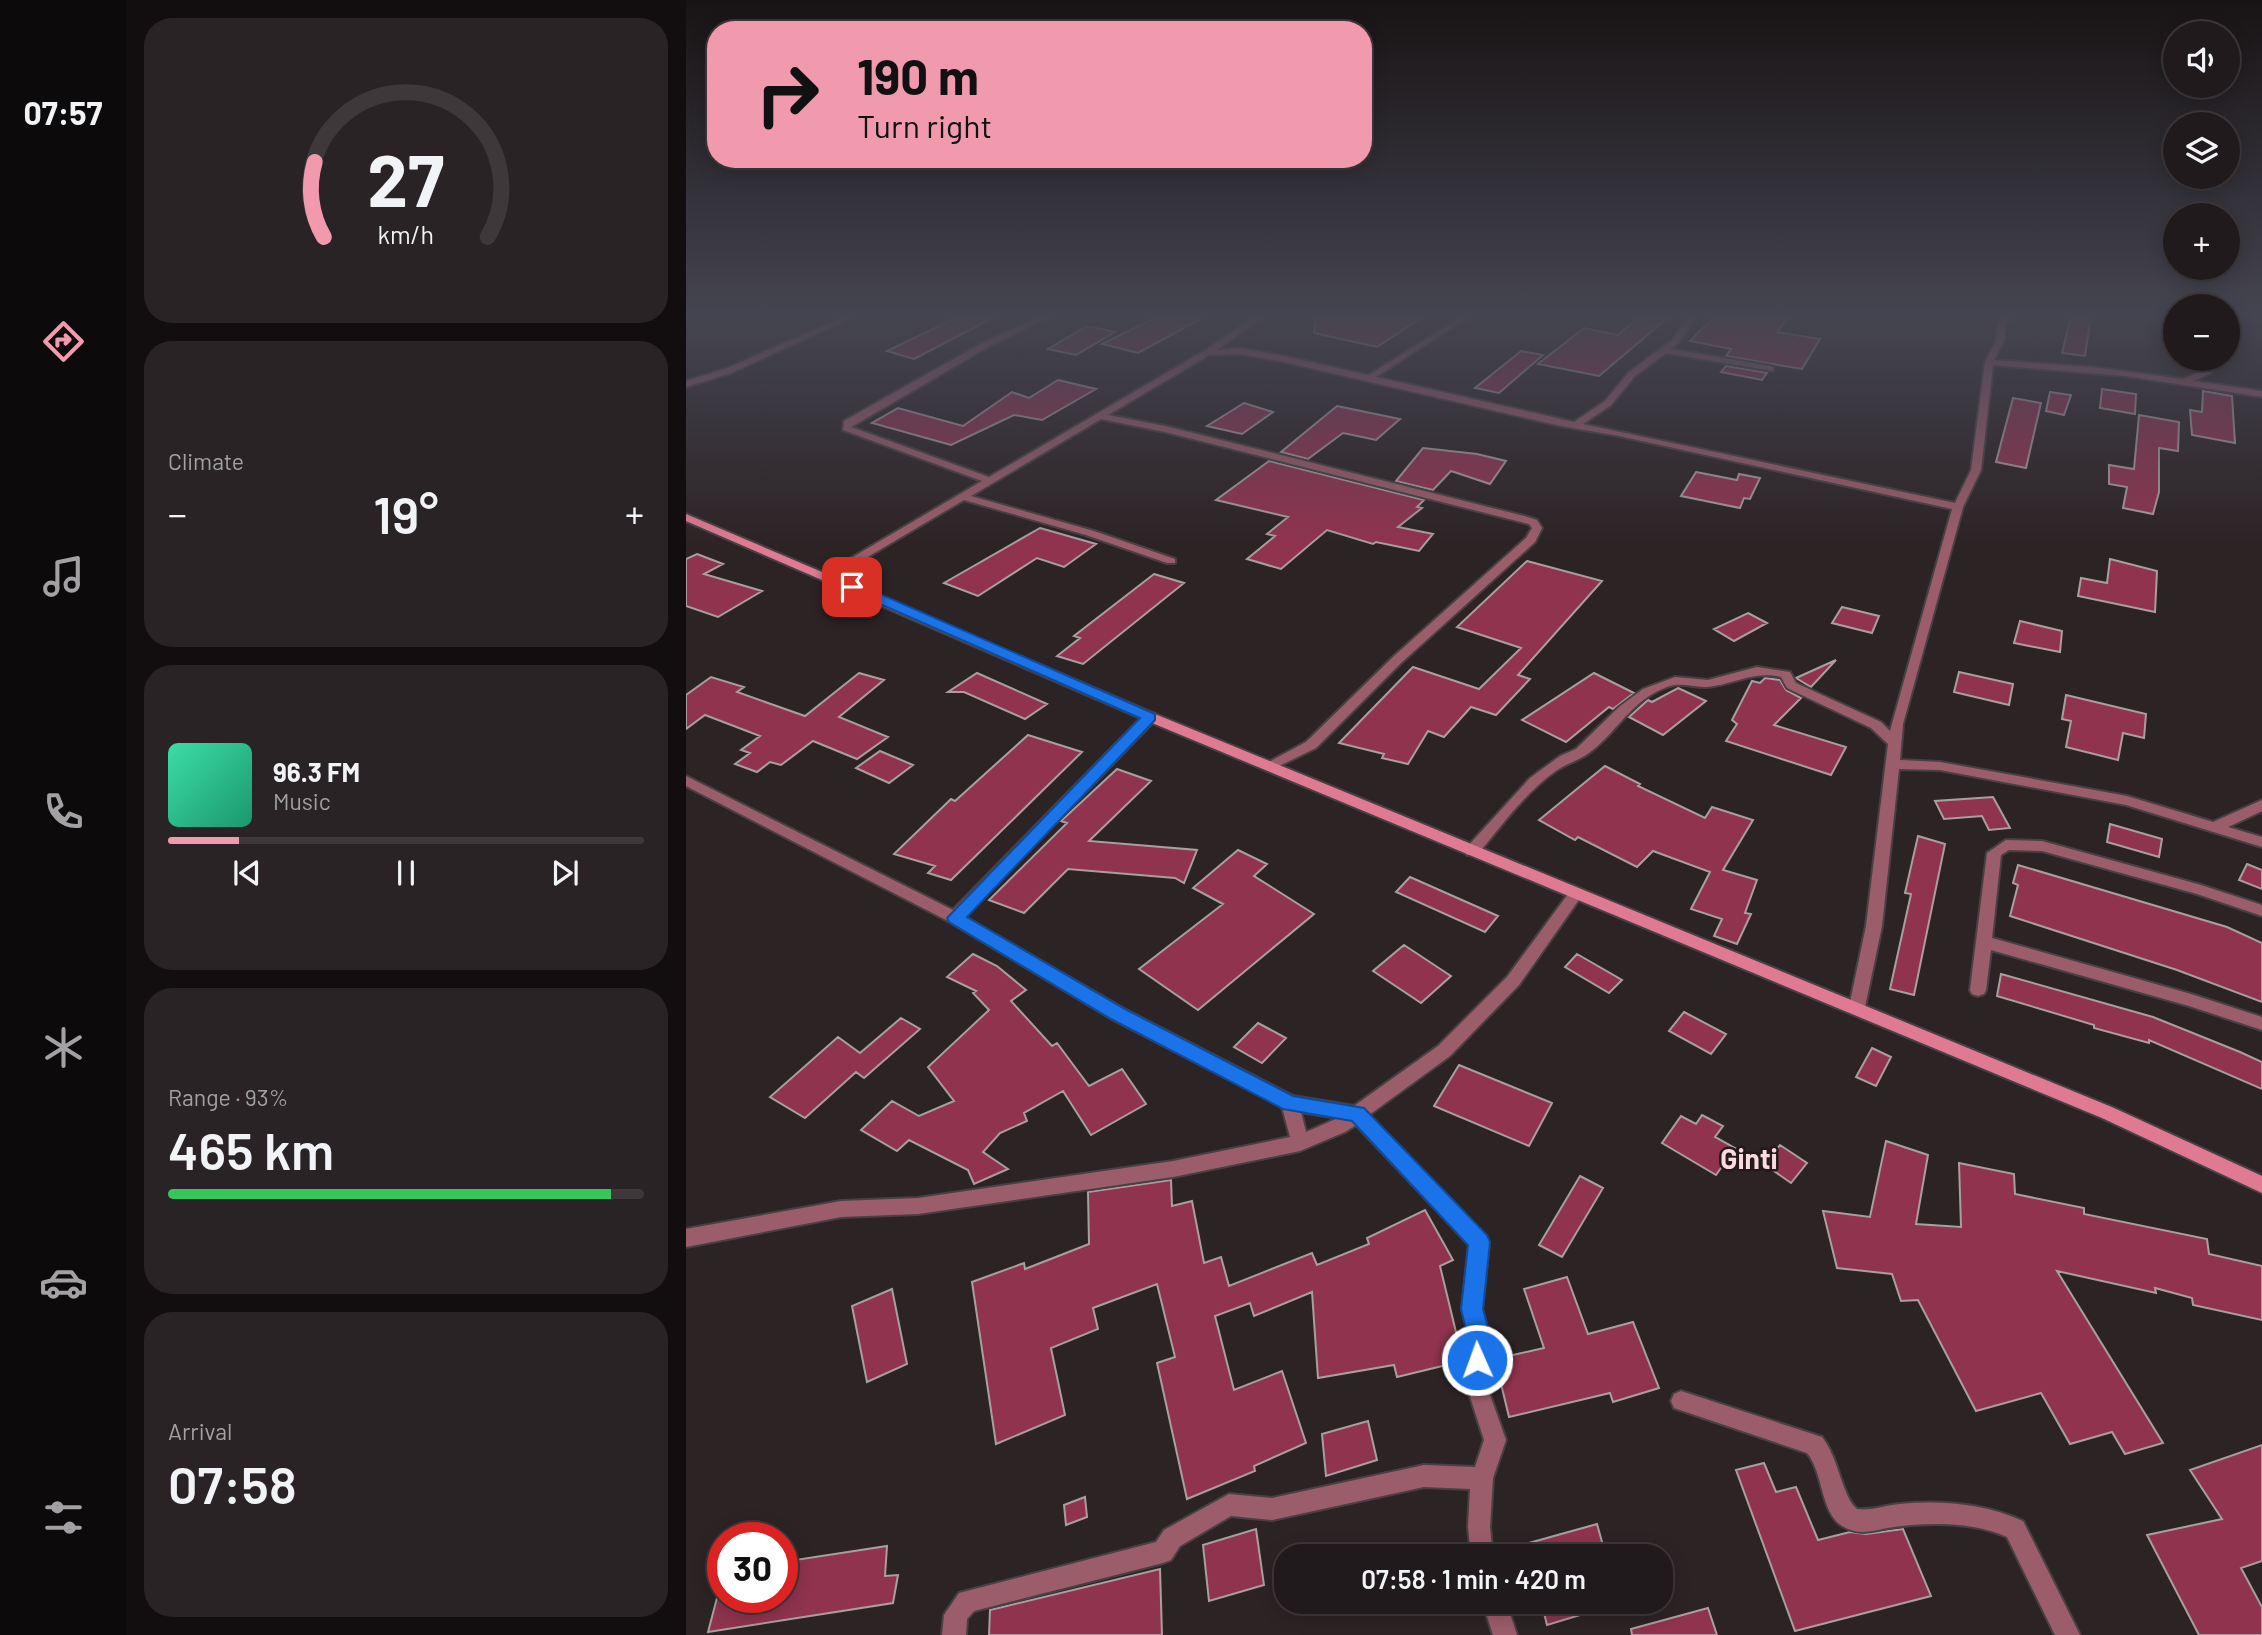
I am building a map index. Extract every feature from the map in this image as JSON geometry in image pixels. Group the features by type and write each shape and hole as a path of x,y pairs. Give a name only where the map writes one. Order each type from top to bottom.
{"main road":[{"path":"686,517 1150,717 2108,1113 2262,1185"}],"street":[{"path":"901,392 847,423 846,428 856,434 925,455 990,481"},
{"path":"828,576 1139,392"},
{"path":"1434,392 1958,507"},
{"path":"1576,425 1608,403 1617,392"},
{"path":"1857,1007 1874,926 1894,742 1905,692 1958,507 1979,458 1987,392"},
{"path":"1098,416 1241,447 1520,518 1533,522 1537,527 1531,540 1398,660 1311,745 1270,765"},
{"path":"964,497 1079,530 1171,561"},
{"path":"1472,851 1538,779 1567,757 1581,752 1646,692 1661,684 1685,680 1711,684 1768,668 1786,675 1791,685 1864,718 1894,742"},
{"path":"955,918 1150,717"},
{"path":"1892,764 1940,766 2127,801 2262,842"},
{"path":"686,780 955,918 1118,1014 1290,1103 1357,1114 1479,1242 1472,1309 1481,1342 1474,1378 1495,1440 1482,1478 1481,1544"},
{"path":"2215,827 2262,806"},
{"path":"1978,990 1994,853 2006,845 2020,843 2042,846 2201,890 2262,911"},
{"path":"686,1238 841,1209 918,1206 1173,1169 1300,1143 1339,1127 1444,1051 1513,981 1576,894"},
{"path":"1984,942 2192,1000 2262,1024"},
{"path":"1290,1103 1300,1143"},
{"path":"1681,1401 1814,1445 1824,1455 1844,1514 1854,1520 1923,1516 1995,1520 2015,1529 2068,1635"},
{"path":"954,1635 956,1615 967,1601 1163,1552 1172,1538 1229,1505 1272,1509 1424,1476 1482,1478"},
{"path":"1498,1614 1505,1635"}],"building":[{"path":"1012,392 1029,398 1038,392 1090,392 1042,420 1014,415 951,445 872,423 898,408 963,426"},
{"path":"2050,392 2071,395 2064,415 2046,411"},
{"path":"2102,392 2136,394 2135,414 2100,408"},
{"path":"2203,392 2232,396 2235,443 2192,435 2190,410 2202,412"},
{"path":"2013,398 2041,403 2026,468 1996,462"},
{"path":"1244,403 1273,412 1242,434 1207,426"},
{"path":"1337,406 1400,419 1376,440 1343,433 1308,459 1281,452"},
{"path":"2139,415 2179,422 2178,451 2159,448 2159,492 2153,514 2123,508 2127,487 2109,484 2109,465 2134,469"},
{"path":"1423,448 1477,454 1506,461 1490,484 1451,471 1433,490 1396,481"},
{"path":"1269,461 1424,500 1417,507 1422,508 1398,527 1433,534 1419,551 1376,542 1373,544 1327,530 1281,569 1247,559 1275,536 1267,534 1288,517 1216,500"},
{"path":"1696,472 1737,480 1739,474 1760,478 1750,499 1744,498 1740,508 1681,496"},
{"path":"1040,528 1096,544 1064,567 1037,558 978,596 944,583"},
{"path":"697,554 723,564 704,574 762,591 718,617 686,606 686,559"},
{"path":"2110,559 2157,571 2155,612 2078,596 2081,578 2107,583"},
{"path":"1527,561 1602,581 1518,675 1530,679 1496,715 1471,707 1444,737 1428,731 1408,764 1382,758 1384,754 1339,743 1413,667 1479,689 1521,648 1457,627"},
{"path":"1154,574 1184,583 1083,664 1057,656 1080,638 1074,636"},
{"path":"1842,607 1879,616 1872,633 1832,623"},
{"path":"1748,613 1767,623 1734,641 1714,629"},
{"path":"2020,621 2062,631 2060,652 2014,643"},
{"path":"1836,660 1811,687 1796,678"},
{"path":"1959,672 2013,684 2009,705 1954,692"},
{"path":"859,673 884,680 839,717 888,737 857,759 813,741 781,765 770,762 757,772 735,764 750,753 741,750 760,736 705,715 686,729 686,695 711,677 744,687 737,692 805,716"},
{"path":"977,673 1047,704 1025,719 964,692 948,692"},
{"path":"1594,673 1634,693 1613,709 1609,707 1566,742 1522,720"},
{"path":"1765,678 1780,680 1786,690 1801,698 1774,725 1846,747 1831,775 1726,741 1737,724 1732,720 1752,681 1760,683"},
{"path":"1678,688 1706,701 1663,735 1629,717 1648,700 1652,702"},
{"path":"2066,695 2146,714 2144,738 2123,733 2118,760 2066,747 2071,721 2062,719"},
{"path":"1028,735 1082,752 951,880 928,873 935,866 894,854 951,799 955,801"},
{"path":"880,751 913,765 889,783 856,768"},
{"path":"1605,766 1640,784 1638,786 1705,818 1712,807 1753,820 1723,870 1757,880 1745,913 1751,914 1737,944 1714,936 1722,919 1691,909 1710,872 1653,851 1637,867 1578,837 1575,840 1539,820"},
{"path":"1117,769 1151,781 1089,841 1197,850 1184,883 1175,878 1068,869 1024,913 989,900 1067,823 1061,821"},
{"path":"1993,797 2010,828 1989,830 1982,816 1944,819 1935,801"},
{"path":"2110,824 2162,839 2159,857 2107,842"},
{"path":"1918,836 1945,844 1914,995 1890,989 1911,894 1905,893"},
{"path":"1238,850 1267,864 1254,876 1314,914 1198,1010 1139,969 1223,904 1193,888"},
{"path":"2247,864 2262,870 2262,889 2239,880"},
{"path":"2018,865 2227,927 2262,943 2262,1002 2177,970 2010,916 2018,885 2013,883"},
{"path":"1410,877 1498,916 1485,932 1396,892"},
{"path":"1404,945 1451,976 1421,1003 1373,971"},
{"path":"973,954 997,966 1026,990 1011,1001 1052,1046 1057,1043 1089,1086 1122,1069 1146,1104 1091,1135 1063,1091 1024,1113 1027,1121 1000,1133 983,1152 1008,1169 974,1184 968,1170 909,1140 897,1151 861,1130 892,1101 919,1116 954,1101 928,1067 989,1010 973,993 976,991 947,977"},
{"path":"1577,954 1622,980 1609,993 1565,967"},
{"path":"2001,974 2153,1017 2240,1052 2262,1062 2262,1089 2149,1040 2149,1043 2094,1028 2094,1025 1997,996"},
{"path":"1684,1012 1726,1034 1711,1054 1669,1031"},
{"path":"901,1018 920,1029 864,1078 856,1072 805,1118 770,1097 838,1037 860,1053"},
{"path":"1258,1023 1286,1038 1262,1063 1234,1047"},
{"path":"1872,1048 1891,1057 1876,1086 1856,1077"},
{"path":"1459,1065 1552,1103 1529,1146 1434,1106"},
{"path":"1702,1115 1723,1126 1715,1137 1735,1148 1716,1175 1662,1143 1681,1116 1696,1124"},
{"path":"1886,1141 1928,1155 1916,1224 1961,1227 1959,1163 2014,1174 2015,1194 2084,1208 2084,1214 2207,1239 2209,1254 2262,1266 2262,1320 2193,1305 2192,1298 2155,1288 2156,1293 2057,1271 2163,1443 2125,1454 2112,1432 2070,1444 2041,1393 1976,1411 1918,1300 1901,1301 1892,1274 1837,1268 1823,1211 1870,1217"},
{"path":"1780,1145 1807,1163 1791,1183 1764,1164"},
{"path":"1580,1176 1603,1188 1562,1257 1539,1245"},
{"path":"1171,1180 1172,1206 1192,1201 1204,1263 1221,1257 1229,1286 1312,1253 1317,1265 1369,1244 1367,1238 1425,1210 1453,1260 1440,1266 1463,1361 1397,1377 1394,1365 1318,1378 1312,1292 1254,1316 1250,1303 1215,1316 1234,1390 1282,1371 1306,1443 1254,1466 1255,1471 1187,1499 1157,1363 1175,1357 1157,1284 1093,1308 1098,1329 1051,1348 1065,1415 996,1444 972,1282 1024,1263 1025,1269 1089,1244 1088,1192"},
{"path":"1567,1277 1588,1334 1633,1322 1659,1388 1613,1402 1610,1393 1509,1417 1495,1359 1544,1348 1524,1289"},
{"path":"892,1289 907,1364 867,1382 852,1306"},
{"path":"1368,1421 1377,1460 1326,1476 1322,1434"},
{"path":"2262,1445 2262,1561 2241,1568 2262,1607 2262,1635 2199,1635 2147,1535 2222,1519 2190,1470"},
{"path":"1764,1463 1776,1492 1796,1487 1818,1540 1850,1532 1866,1534 1903,1529 1931,1596 1795,1631 1736,1470"},
{"path":"1085,1497 1087,1517 1066,1525 1064,1505"},
{"path":"1597,1524 1603,1544 1525,1544"},
{"path":"1256,1529 1264,1585 1209,1601 1203,1545"},
{"path":"887,1546 885,1576 898,1575 893,1603 708,1632 713,1613 798,1613 798,1560"},
{"path":"1160,1569 1162,1635 989,1635 990,1610"},
{"path":"1708,1608 1717,1635 1632,1635 1631,1629"},
{"path":"1544,1614 1583,1614 1547,1625"}],"district":[{"name":"Ginti","path":"1749,1159"}],"route":[{"path":"852,587 1150,717 955,918 1118,1014 1290,1103 1357,1114 1479,1242 1472,1309 1481,1342 1477,1360"}]}
